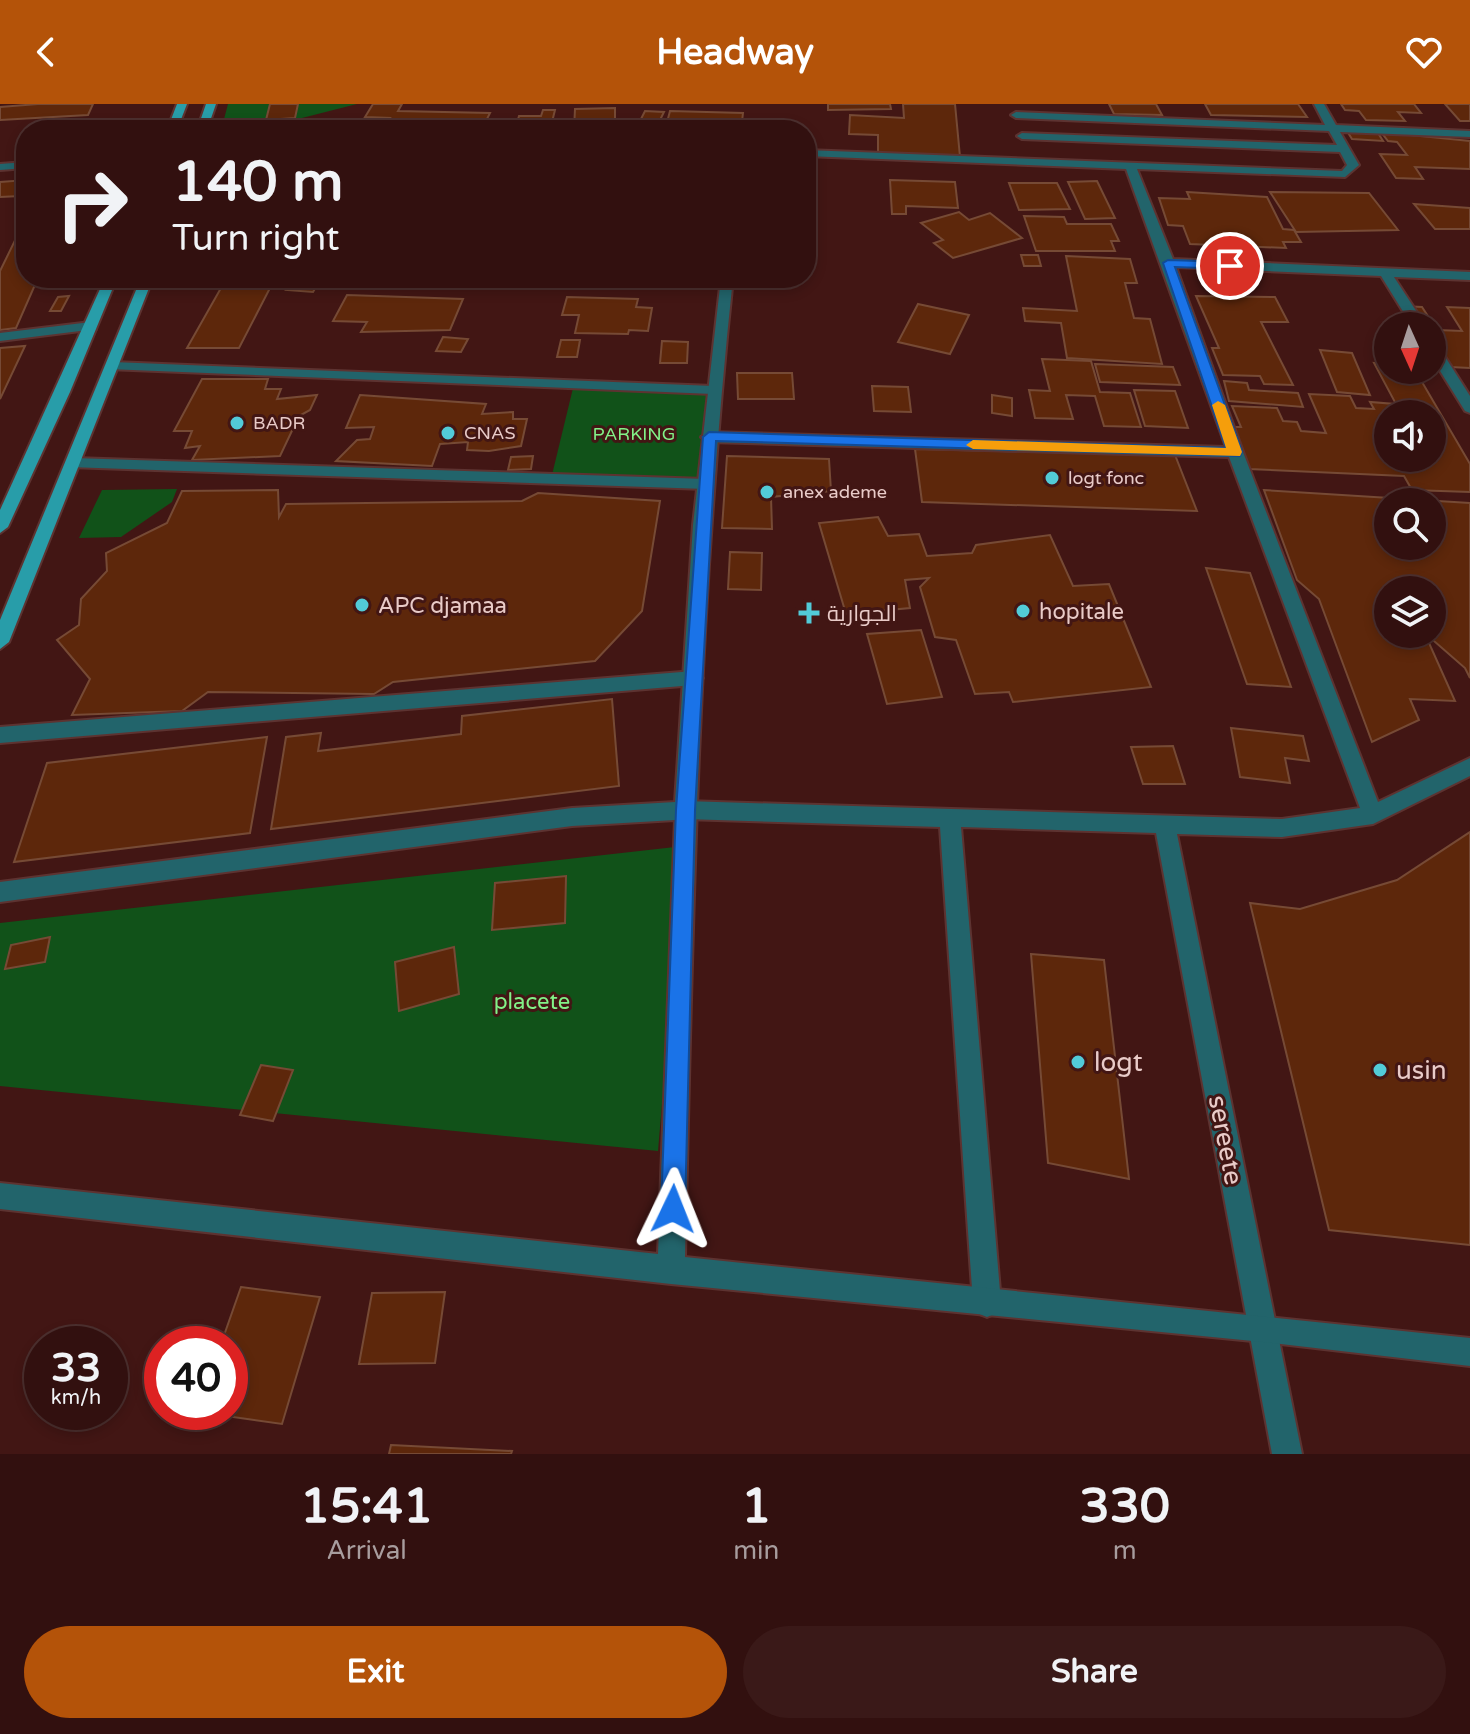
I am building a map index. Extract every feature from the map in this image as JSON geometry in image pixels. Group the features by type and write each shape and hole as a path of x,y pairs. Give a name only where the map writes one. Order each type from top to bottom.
{"main road":[{"path":"0,527 107,288"},
{"path":"0,642 143,288"}],"street":[{"path":"816,153 1334,176 1352,170 1319,104"},
{"path":"1012,161 1022,136 1011,112 1470,134"},
{"path":"1022,136 1344,149"},
{"path":"1130,166 1373,815"},
{"path":"1168,263 1470,276"},
{"path":"1385,273 1410,312"},
{"path":"671,1270 685,810 709,437 726,288"},
{"path":"0,337 91,326"},
{"path":"113,366 713,390"},
{"path":"1446,369 1470,408"},
{"path":"709,437 1235,452"},
{"path":"74,463 706,484"},
{"path":"0,735 694,678"},
{"path":"0,892 572,817 685,810 1282,828 1373,815 1470,766"},
{"path":"950,816 987,1303"},
{"name":"sereete","path":"1165,825 1287,1454"},
{"path":"0,1196 671,1270 1263,1328 1470,1352"}],"green space":[{"path":"228,104 357,104 298,119 224,119"},
{"name":"PARKING","path":"574,384 709,392 705,482 551,479"},
{"path":"177,489 172,502 121,537 79,538 102,490"},
{"name":"placete","path":"684,846 658,1151 0,1086 0,923"}],"building":[{"path":"93,104 88,115 0,120 0,107"},
{"path":"270,104 298,104 295,118 266,120"},
{"path":"373,104 402,104 398,111 490,113 486,120 389,120 365,117"},
{"path":"828,104 890,104 891,109 828,110"},
{"path":"903,104 955,104 960,157 878,153 878,135 849,134 850,115 904,118"},
{"path":"1109,104 1156,104 1162,115 1114,114"},
{"path":"1205,104 1298,104 1307,117 1211,115"},
{"path":"1341,104 1414,104 1421,113 1398,112 1405,121 1366,120 1359,111 1345,110"},
{"path":"1445,104 1470,104 1470,121 1460,121"},
{"path":"615,108 615,120 574,120 575,109"},
{"path":"543,110 555,110 552,120 518,120 519,116 541,116"},
{"path":"645,111 664,112 660,120 640,120"},
{"path":"670,111 743,113 742,120 668,120"},
{"path":"1347,131 1378,133 1383,141 1352,139"},
{"path":"1381,132 1470,141 1470,169 1415,167 1423,179 1396,178 1380,154 1407,155 1397,142 1388,141"},
{"path":"890,180 955,182 958,208 906,206 906,214 892,214"},
{"path":"16,181 16,196 0,197 0,182"},
{"path":"1097,181 1115,218 1085,219 1068,182"},
{"path":"1009,183 1057,183 1070,209 1019,210"},
{"path":"1187,192 1267,197 1283,229 1294,230 1301,242 1283,242 1286,248 1190,244 1183,226 1168,225 1159,198 1190,199"},
{"path":"1270,192 1369,193 1398,230 1296,232"},
{"path":"1414,204 1470,208 1470,229 1435,229"},
{"path":"959,212 969,220 990,213 1022,238 953,258 934,243 943,240 921,223"},
{"path":"1024,216 1064,217 1067,224 1111,224 1119,241 1111,241 1115,251 1036,251"},
{"path":"16,238 16,288 34,288 16,328 0,330 0,271"},
{"path":"1021,255 1038,255 1041,266 1024,266"},
{"path":"1066,256 1130,259 1137,283 1125,283 1134,318 1150,319 1162,364 1067,358 1061,323 1025,321 1023,308 1077,311"},
{"path":"221,288 270,288 239,348 187,348"},
{"path":"287,288 315,288 313,292 286,290"},
{"path":"347,295 463,299 450,330 361,332 367,322 333,321"},
{"path":"69,296 61,311 50,311 58,297"},
{"path":"1196,296 1275,297 1288,322 1261,322 1293,385 1264,384 1260,376 1223,375 1212,348 1219,348"},
{"path":"567,297 638,299 636,307 652,308 648,331 629,330 628,334 575,333 579,315 562,315"},
{"path":"918,304 969,315 950,354 898,342"},
{"path":"1401,306 1422,307 1425,312 1405,312"},
{"path":"1447,307 1470,308 1470,368 1450,367 1446,361 1446,330 1462,331"},
{"path":"443,337 468,339 461,352 436,351"},
{"path":"561,340 580,340 577,357 557,357"},
{"path":"662,341 688,342 687,363 660,363"},
{"path":"25,346 0,399 0,348"},
{"path":"1320,350 1352,353 1370,395 1337,392"},
{"path":"1042,359 1091,361 1100,392 1130,393 1141,427 1104,426 1095,396 1066,395 1073,419 1035,418 1029,390 1050,391"},
{"path":"1095,364 1173,367 1180,385 1100,382"},
{"path":"737,373 792,373 794,399 738,399"},
{"name":"BADR","path":"202,379 268,379 265,389 281,389 277,399 317,395 310,410 299,416 280,456 192,460 200,446 185,448 192,431 174,431"},
{"path":"1224,381 1247,383 1249,390 1298,393 1303,407 1229,401"},
{"path":"1385,384 1423,384 1433,400 1394,400"},
{"path":"872,386 908,387 911,412 874,411"},
{"path":"1134,390 1175,391 1188,428 1145,426"},
{"path":"1309,394 1350,396 1356,408 1374,409 1374,472 1446,472 1446,423 1470,464 1470,492 1411,488 1404,476 1249,469 1233,427 1241,427 1232,406 1277,408 1283,421 1297,422 1301,431 1326,433"},
{"name":"CNAS","path":"360,395 486,404 482,414 513,412 513,419 527,419 521,446 489,451 467,450 468,442 440,444 432,466 336,461 357,440 370,439 374,427 346,428"},
{"path":"992,395 1012,398 1012,416 992,413"},
{"name":"logt fonc","path":"915,449 1175,455 1197,511 922,502"},
{"path":"533,456 531,469 508,470 511,457"},
{"name":"anex ademe","path":"727,456 829,459 831,491 771,497 772,529 722,528"},
{"name":"APC djamaa","path":"278,490 279,517 286,504 522,501 538,493 660,501 642,611 595,661 393,682 374,694 208,692 182,711 72,715 90,679 57,640 79,625 81,599 107,571 106,553 167,523 182,491"},
{"path":"1264,490 1374,497 1374,560 1446,560 1446,501 1470,503 1470,678 1465,668 1442,648 1446,648 1446,576 1374,576 1374,648 1431,648 1455,701 1410,699 1419,720 1372,742 1319,599 1297,580"},
{"name":"hopitale","path":"878,517 888,536 919,534 927,556 972,553 976,545 1050,535 1073,586 1109,584 1151,687 1013,702 1009,692 975,694 956,640 935,637 920,587 929,578 905,580 910,608 846,614 819,523"},
{"path":"730,552 762,553 761,590 728,589"},
{"path":"1206,568 1250,573 1291,687 1247,684"},
{"path":"921,630 942,697 887,704 867,634"},
{"path":"612,699 619,786 271,829 286,737 321,733 318,751 461,734 462,716"},
{"path":"1231,728 1303,736 1309,761 1285,758 1290,783 1240,777"},
{"path":"267,737 250,833 14,862 47,763"},
{"path":"1173,746 1185,784 1143,784 1131,747"},
{"name":"usin","path":"1470,832 1470,1245 1329,1230 1250,903 1300,909 1397,880"},
{"path":"566,876 565,923 492,930 495,883"},
{"path":"50,937 45,962 5,969 11,945"},
{"path":"454,947 459,994 399,1011 395,962"},
{"name":"logt","path":"1031,954 1104,960 1129,1179 1048,1163"},
{"path":"261,1065 293,1070 273,1121 240,1115"},
{"path":"241,1287 320,1297 282,1424 248,1419 248,1326 227,1326"},
{"path":"445,1292 435,1363 359,1364 372,1293"},
{"path":"391,1445 512,1451 511,1454 389,1454"}],"slow traffic":[{"path":"973,445 1235,452 1218,405"}],"place":[{"name":"BADR","path":"237,423"},
{"name":"CNAS","path":"448,433"},
{"name":"logt fonc","path":"1052,478"},
{"name":"anex ademe","path":"767,492"},
{"name":"APC djamaa","path":"362,605"},
{"name":"hopitale","path":"1023,611"},
{"name":"الجوارية","path":"809,613"},
{"name":"logt","path":"1078,1062"},
{"name":"usin","path":"1380,1070"}],"route":[{"path":"673,1209 685,810 709,437 1235,452 1168,263 1230,266"}]}
